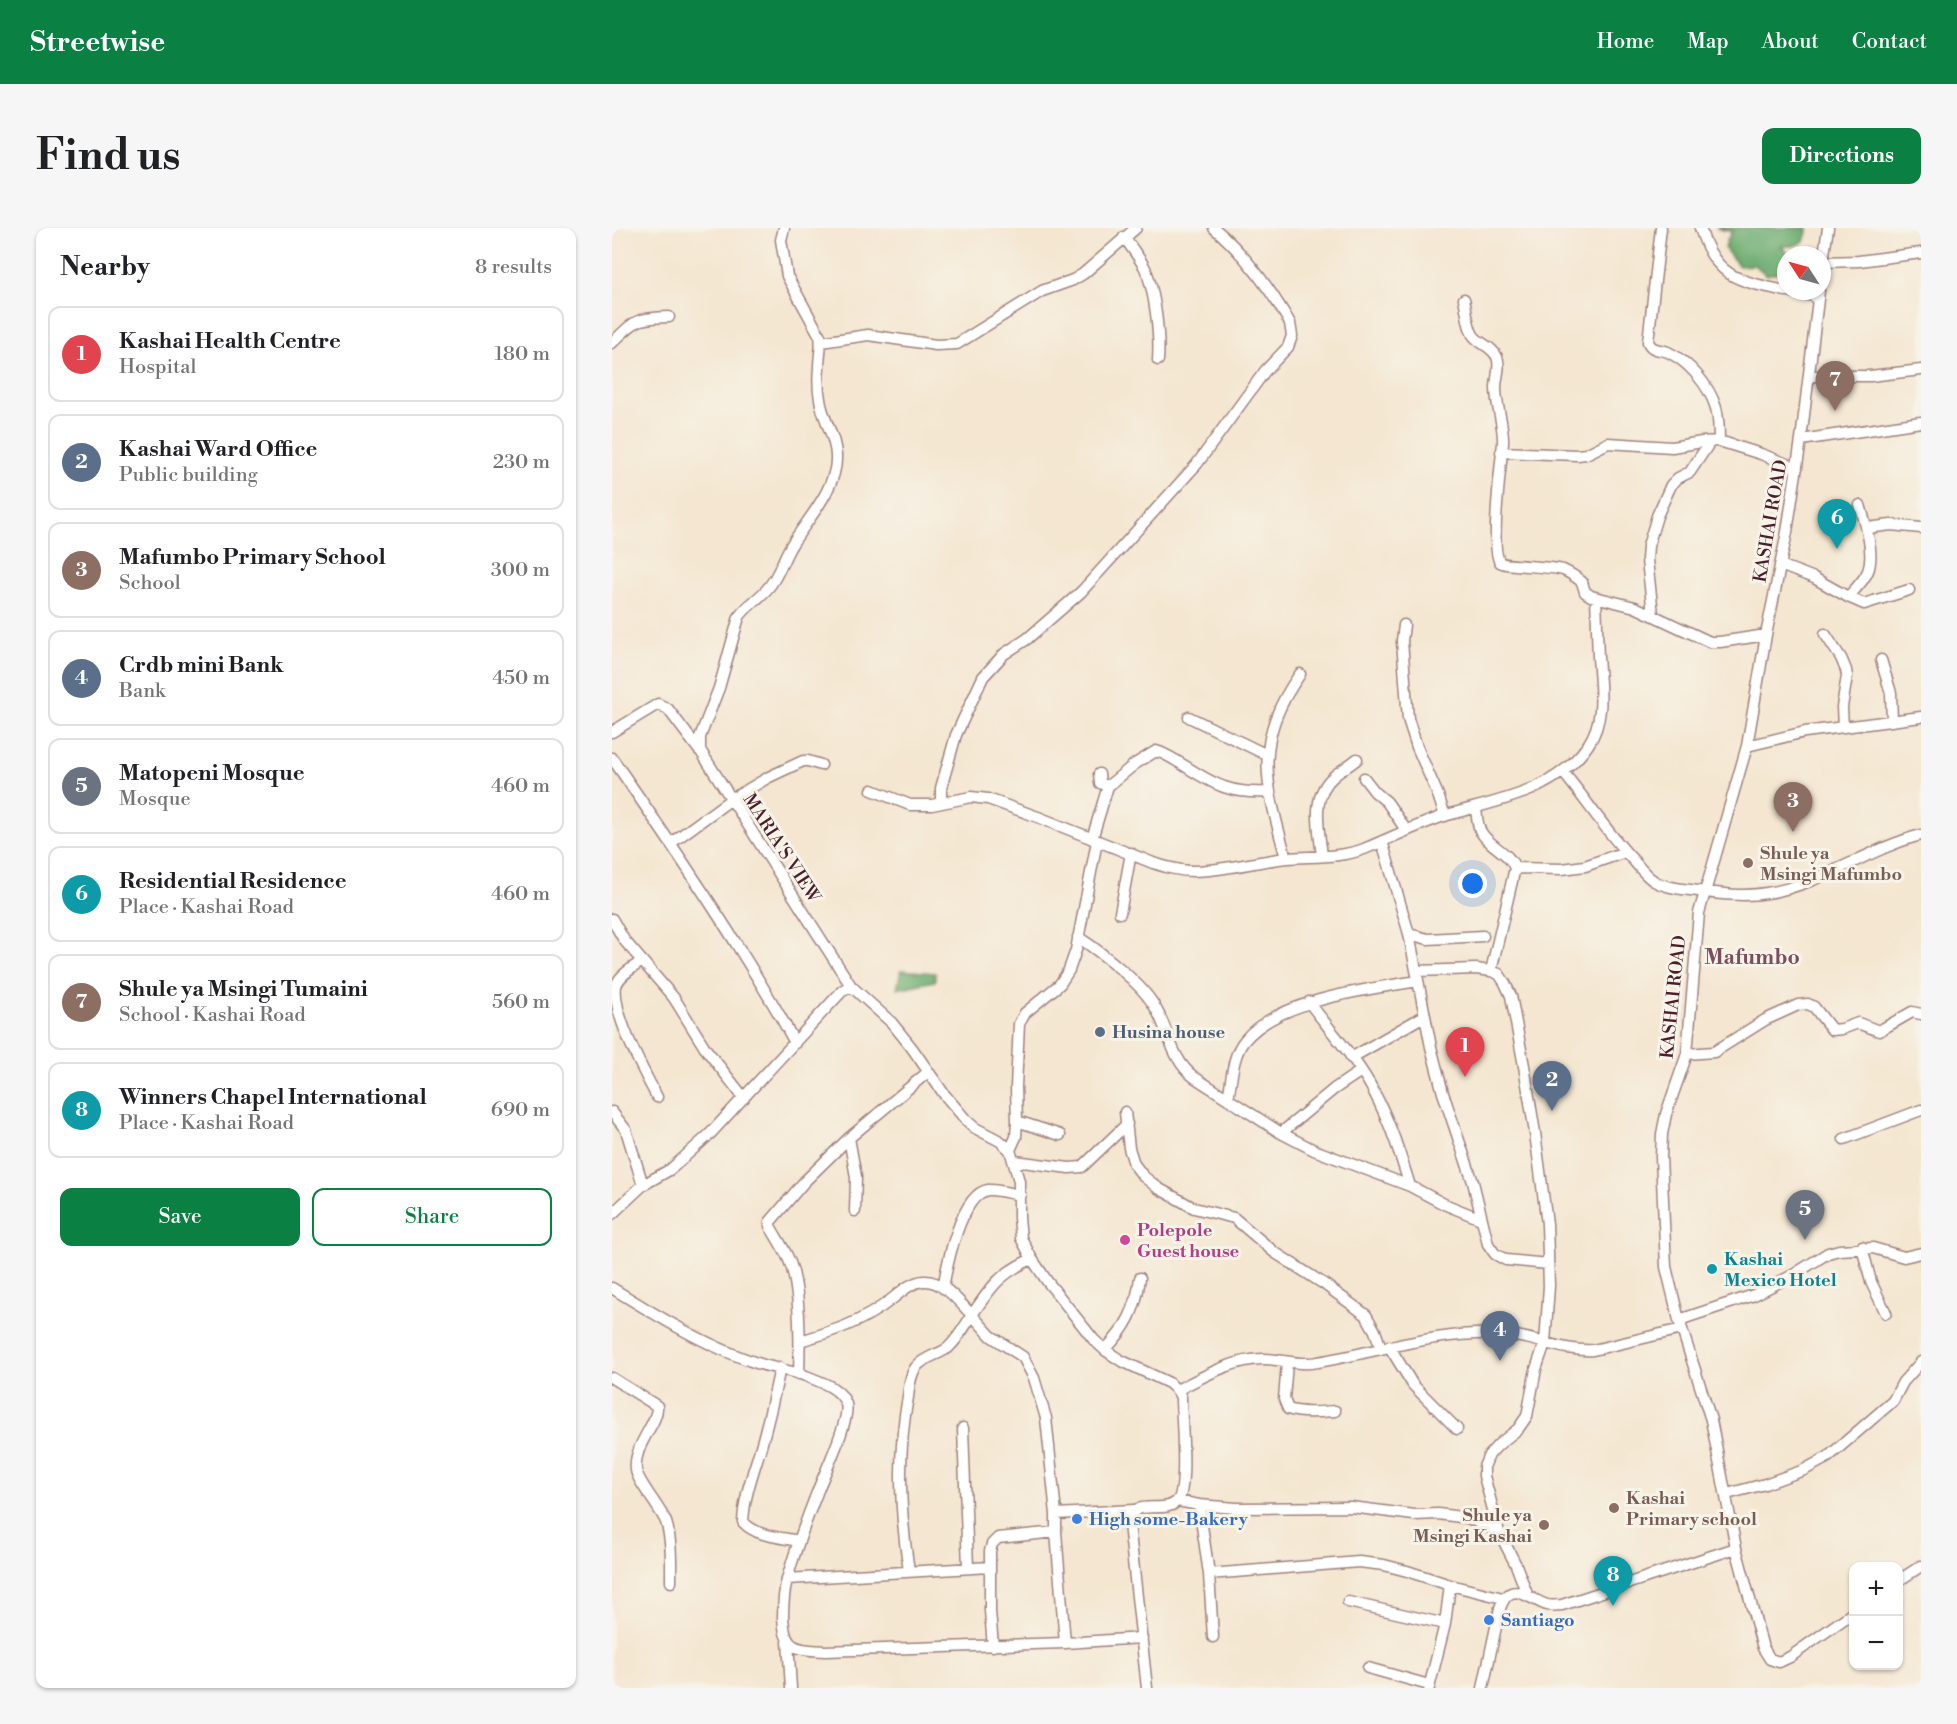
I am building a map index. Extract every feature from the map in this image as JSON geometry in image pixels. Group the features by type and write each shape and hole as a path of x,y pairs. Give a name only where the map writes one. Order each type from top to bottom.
{"street":[{"path":"700,750 700,737 719,688 739,617 769,588 775,579 791,546 815,510 832,478 836,454 820,403 818,385 820,336 786,276 781,240 784,228"},
{"path":"821,342 868,335 936,345 957,345 1042,291 1083,274 1136,228"},
{"path":"941,802 941,789 957,735 983,677 992,665 1027,639 1081,592 1197,464 1265,370 1280,357 1291,341 1290,323 1254,267 1214,228"},
{"path":"1653,614 1647,560 1648,546 1657,516 1671,485 1678,478 1690,472 1714,441 1716,409 1695,370 1684,360 1666,351 1654,349 1648,342 1647,334 1661,228"},
{"path":"1700,228 1709,253 1727,273 1777,289"},
{"path":"1825,246 1828,228"},
{"path":"1124,237 1139,258 1148,277 1159,339 1158,360"},
{"path":"1831,262 1859,261 1921,253"},
{"path":"1464,299 1473,335 1493,351 1499,364 1496,386 1503,430 1496,510 1498,560 1505,566 1523,564 1561,570 1582,582 1585,592 1596,598 1635,607 1710,642 1766,635"},
{"name":"KASHAI ROAD","path":"1818,300 1797,468 1747,746 1699,913 1687,1054 1666,1114 1661,1157 1666,1267 1711,1420 1736,1548 1763,1648 1770,1659 1779,1662 1790,1657 1849,1616"},
{"path":"612,344 642,318 669,316"},
{"path":"1809,376 1870,376 1921,370"},
{"path":"1801,440 1921,422"},
{"path":"1502,452 1577,455 1586,454 1608,443 1672,447 1714,441 1761,454 1797,468"},
{"path":"1848,597 1868,571 1870,547 1860,505"},
{"path":"1867,528 1891,525 1921,528"},
{"path":"1780,565 1815,579 1859,602 1868,604 1909,590"},
{"path":"872,790 910,805 932,805 971,797 988,799 1172,869 1193,871 1363,849 1445,816 1526,794 1563,772 1589,744 1598,724 1602,703 1596,598"},
{"path":"1404,625 1402,641 1408,719 1445,816"},
{"path":"1825,634 1846,670 1842,707 1843,726"},
{"path":"1881,660 1891,693 1892,721"},
{"path":"1286,858 1269,792 1267,755 1279,708 1300,674"},
{"name":"MARIA'S VIEW","path":"612,732 658,704 668,709 700,750 850,986 892,1023 966,1120 975,1128 1000,1141 1010,1150"},
{"path":"1189,717 1267,755"},
{"path":"1747,746 1843,726 1921,717"},
{"path":"1056,1514 1134,1510 1171,1506 1178,1501 1181,1494 1184,1460 1181,1397 1177,1390 1168,1383 1139,1370 1105,1350 1094,1340 1032,1259 1021,1238 1020,1196 1015,1161 1010,1150 1016,1137 1019,1024 1025,1013 1060,984 1069,970 1078,937 1107,786 1156,751 1162,752 1233,792 1269,792"},
{"path":"612,758 671,843 770,998 795,1043"},
{"path":"1322,856 1318,817 1319,795 1334,776 1357,759"},
{"path":"671,843 730,800 769,777 803,762 808,761 821,765"},
{"path":"1563,772 1625,852 1652,880 1674,887 1705,892 1766,894 1795,886 1843,867 1898,841 1921,835"},
{"path":"1099,774 1100,783 1107,786"},
{"path":"1364,778 1394,811 1406,830"},
{"path":"1476,808 1480,830 1491,843 1509,857 1515,868 1491,971"},
{"path":"1382,841 1409,933 1424,1016 1443,1093 1473,1182 1488,1244 1501,1258 1516,1262 1548,1264"},
{"path":"1515,868 1562,869 1585,866 1625,852"},
{"path":"1120,913 1131,853"},
{"path":"612,919 624,940 674,998 705,1048 744,1098"},
{"path":"1409,933 1428,939 1483,936"},
{"path":"1078,937 1097,950 1151,1001 1161,1018 1179,1062 1186,1071 1281,1132 1314,1150 1410,1186 1444,1204 1481,1219"},
{"path":"642,961 621,977 615,987 614,1005 657,1097"},
{"path":"1228,1098 1237,1055 1243,1042 1251,1033 1285,1011 1309,1002 1418,976 1476,969 1499,974 1505,983 1511,996 1531,1102 1547,1224 1545,1343 1536,1369 1527,1416 1518,1429 1489,1455 1484,1467 1484,1476 1499,1532 1516,1565 1527,1594"},
{"path":"612,1214 643,1185 671,1169 690,1153 843,990 850,986"},
{"path":"1309,1002 1374,1091 1392,1130 1410,1186"},
{"path":"1687,1054 1714,1052 1765,1020 1798,1005 1808,1004 1814,1007 1832,1030 1858,1023 1879,1031 1912,1012 1921,1014"},
{"path":"1351,1058 1424,1016"},
{"path":"1281,1132 1334,1089 1361,1071"},
{"path":"799,1374 800,1341 793,1275 789,1260 770,1222 804,1182 849,1138 928,1072"},
{"path":"1844,1139 1921,1110"},
{"path":"612,1112 626,1130 643,1185"},
{"path":"1125,1112 1129,1148 1134,1164 1143,1176 1158,1188 1194,1208 1234,1218 1274,1252 1324,1284 1366,1315 1385,1347 1413,1385 1457,1429"},
{"path":"1017,1121 1060,1136"},
{"path":"1015,1161 1069,1168 1082,1167 1127,1124"},
{"path":"849,1138 856,1178 855,1212"},
{"path":"943,1288 952,1245 966,1212 978,1194 991,1190 1020,1196"},
{"path":"1862,1247 1871,1282 1886,1313"},
{"path":"1177,1390 1239,1363 1267,1359 1287,1363 1316,1363 1385,1347 1466,1333 1502,1334 1580,1351 1593,1350 1681,1324 1754,1295 1793,1275 1828,1253 1862,1247 1904,1257 1921,1252"},
{"path":"909,1571 903,1526 901,1459 902,1432 912,1374 920,1363 951,1344 999,1279 1015,1267 1032,1259"},
{"path":"1105,1350 1124,1329 1131,1316 1136,1305 1140,1278"},
{"path":"800,1341 861,1320 878,1311 908,1286 922,1281 932,1282 943,1288 991,1336 1023,1357 1034,1378 1046,1418 1056,1514 1065,1643"},
{"path":"612,1288 698,1337 754,1362 780,1368 826,1384 840,1394 847,1405 845,1420 787,1579 783,1607 791,1688"},
{"path":"1727,1494 1804,1470 1828,1457 1893,1401 1903,1382 1921,1362"},
{"path":"1287,1363 1284,1399 1288,1409 1311,1412 1335,1411"},
{"path":"780,1368 773,1403 750,1481 743,1522 758,1533 799,1541"},
{"path":"612,1378 657,1406 658,1413 642,1440 636,1458 636,1474 666,1522 670,1547 671,1582"},
{"path":"963,1428 968,1568"},
{"path":"1178,1501 1236,1508 1351,1507 1414,1515 1438,1514 1468,1518 1499,1532"},
{"path":"1199,1505 1209,1574 1213,1636"},
{"path":"1134,1510 1130,1515 1129,1524 1147,1688"},
{"path":"993,1646 990,1567 992,1544 998,1538 1056,1532"},
{"path":"1209,1574 1359,1562 1407,1570 1450,1585 1503,1598 1515,1592 1527,1594 1550,1606 1562,1605 1736,1548"},
{"path":"1903,1578 1921,1566"},
{"path":"787,1579 990,1567"},
{"path":"1368,1668 1429,1687 1445,1624 1450,1585"},
{"path":"1483,1688 1503,1598"},
{"path":"1348,1602 1445,1624"},
{"path":"788,1641 805,1650 825,1651 993,1646 1142,1638"},
{"path":"789,1664 805,1650"}],"green space":[{"path":"1716,228 1808,228 1804,242 1793,246 1777,246 1777,273 1767,275 1754,265 1739,266 1725,249 1732,232"},
{"path":"901,970 935,973 935,981 897,989"}],"place":[{"name":"Shule ya Msingi Tumaini","path":"1835,411"},
{"name":"Residential Residence","path":"1837,549"},
{"name":"Mafumbo Primary School","path":"1793,832"},
{"name":"Shule ya Msingi Mafumbo","path":"1748,863"},
{"name":"Husina house","path":"1100,1032"},
{"name":"Kashai Health Centre","path":"1465,1077"},
{"name":"Kashai Ward Office","path":"1552,1111"},
{"name":"Polepole Guest house","path":"1125,1240"},
{"name":"Matopeni Mosque","path":"1805,1240"},
{"name":"Kashai Mexico Hotel","path":"1712,1269"},
{"name":"Crdb mini Bank","path":"1500,1361"},
{"name":"Kashai Primary school","path":"1614,1508"},
{"name":"High some-Bakery","path":"1077,1519"},
{"name":"Shule ya Msingi Kashai","path":"1544,1525"},
{"name":"Winners Chapel International","path":"1613,1606"},
{"name":"Santiago","path":"1489,1620"}],"district":[{"name":"Mafumbo","path":"1752,957"}]}
